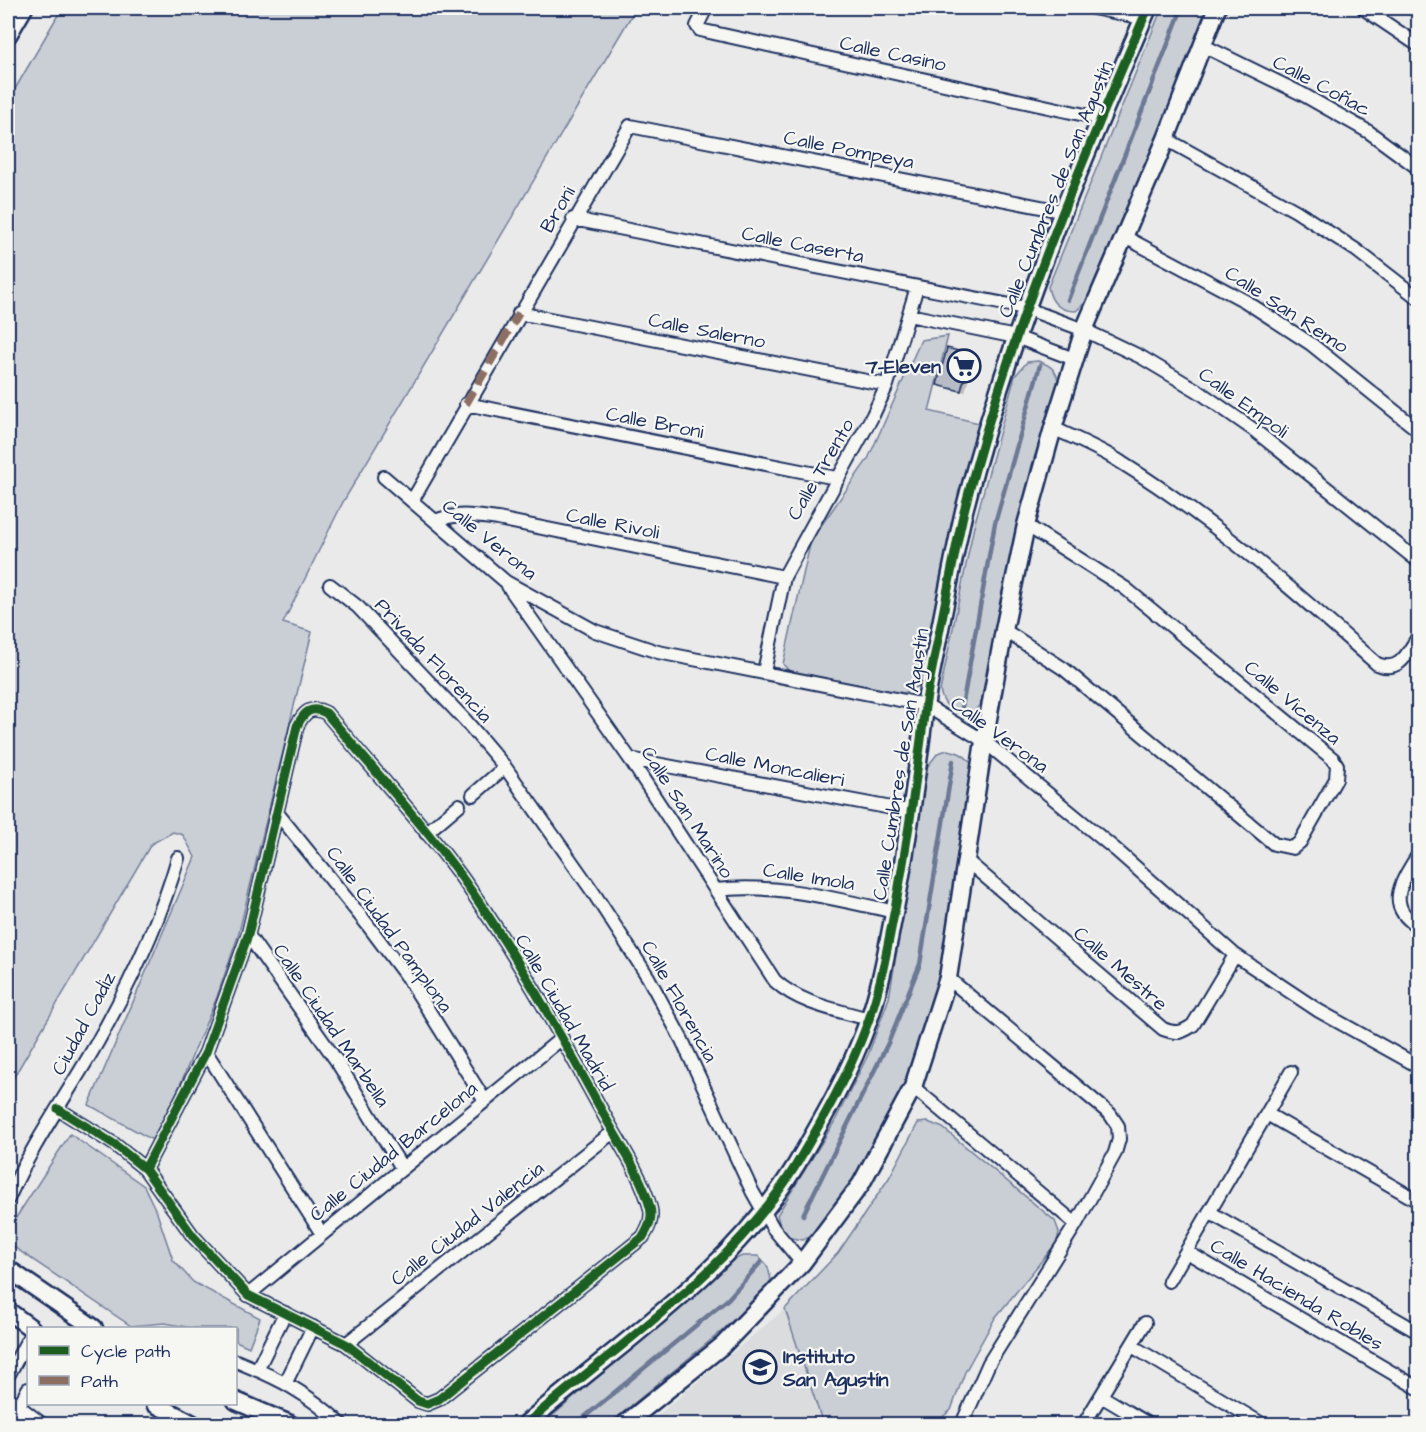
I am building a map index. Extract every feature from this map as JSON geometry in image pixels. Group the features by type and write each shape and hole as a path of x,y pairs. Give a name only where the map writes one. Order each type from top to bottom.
{"street":[{"path":"8,35 24,8"},
{"name":"Calle Casino","path":"706,8 698,24 700,30 1103,118"},
{"path":"1094,8 1145,13"},
{"path":"625,1425 723,1344 801,1263 861,1184 913,1088 948,978 984,741 1004,630 1026,525 1053,428 1084,330 1166,139 1217,8"},
{"path":"1363,8 1419,45"},
{"name":"Calle Cumbres de San Agustín","path":"526,1425 673,1304 729,1251 764,1212 794,1167 842,1084 869,1019 895,912 913,812 926,705 964,513 1025,308 1061,211 1103,118 1145,13"},
{"name":"Calle Coñac","path":"1202,45 1302,94 1369,132 1419,168"},
{"name":"Calle Pompeya","path":"630,126 1061,211"},
{"name":"Broni","path":"519,313 630,126"},
{"path":"1166,139 1296,211 1356,250 1419,298"},
{"name":"Calle Caserta","path":"573,219 1025,308"},
{"name":"Calle San Remo","path":"1124,236 1245,301 1311,344 1419,430"},
{"name":"Calle Trento","path":"764,672 784,577 836,478 873,415 887,385 917,287"},
{"name":"Calle Empoli","path":"1025,308 1084,330 1141,357 1198,391 1254,430 1419,561"},
{"path":"412,501 519,313"},
{"name":"Calle Salerno","path":"519,313 887,385"},
{"path":"909,315 1016,337 1074,359"},
{"name":"Calle Broni","path":"466,404 836,478"},
{"path":"1053,428 1120,461 1165,491 1291,588 1377,664 1387,668 1396,667 1403,662 1419,637"},
{"name":"Calle Verona","path":"384,477 506,582 595,631 658,652 926,705 984,741 1108,843 1235,954 1319,1011 1419,1066"},
{"name":"Calle Rivoli","path":"435,521 456,515 498,519 784,577"},
{"name":"Calle Vicenza","path":"1004,630 1064,669 1274,844 1293,848 1300,842 1336,779 1337,765 1333,759 1125,588 1026,525"},
{"name":"Calle San Marino","path":"506,582 630,759 761,962 787,992 869,1019"},
{"name":"Privada Florencia","path":"330,585 358,607 465,720 505,767"},
{"name":"Calle Ciudad Madrid","path":"58,1109 114,1144 145,1169 193,1236 248,1295 346,1344 418,1401 426,1404 440,1400 643,1237 652,1216 650,1207 613,1132 562,1038 460,875 326,713 317,709 303,715 297,726 248,935 206,1052 145,1169"},
{"name":"Calle Moncalieri","path":"630,759 913,812"},
{"path":"473,795 505,767"},
{"name":"Calle Florencia","path":"505,767 593,892 648,977 682,1040 772,1228 801,1263"},
{"path":"426,832 459,805"},
{"name":"Calle Ciudad Pamplona","path":"278,814 367,924 412,984 485,1101"},
{"path":"1419,855 1403,880 1398,896 1401,911 1419,926"},
{"name":"Ciudad Cadiz","path":"8,1199 19,1174 99,1040 160,912 178,858"},
{"name":"Calle Mestre","path":"967,861 1163,1029 1174,1033 1184,1032 1193,1025 1235,954"},
{"name":"Calle Imola","path":"716,890 752,886 788,889 895,912"},
{"name":"Calle Ciudad Marbella","path":"248,935 336,1060 402,1168"},
{"path":"948,978 1110,1114 1118,1126 1119,1139 1115,1153 1076,1224 989,1363 962,1424"},
{"name":"Calle Ciudad Barcelona","path":"248,1295 562,1038"},
{"path":"206,1052 322,1234"},
{"path":"1168,1281 1291,1072"},
{"path":"913,1088 1076,1224"},
{"path":"1267,1114 1419,1201"},
{"name":"Calle Ciudad Valencia","path":"346,1344 613,1132"},
{"name":"Calle Hacienda Robles","path":"1209,1212 1419,1332"},
{"name":"Calle Hacienda Robles","path":"1187,1251 1419,1388"},
{"path":"8,1269 91,1327"},
{"path":"8,1311 29,1327"},
{"path":"257,1370 285,1313"},
{"path":"1084,1425 1145,1323"},
{"path":"286,1382 313,1328"},
{"path":"8,1376 27,1341"},
{"path":"1132,1346 1262,1425"},
{"path":"237,1361 286,1382 320,1404 341,1425"},
{"path":"9,1425 27,1391"},
{"path":"1101,1396 1148,1425"},
{"path":"8,1398 42,1425"},
{"path":"237,1401 290,1425"},
{"path":"157,1405 193,1425"}],"shaded area":[{"path":"62,8 636,8 343,502 283,623 312,632 238,936 217,997 156,1142 89,1105 195,857 183,835 173,832 151,844 8,1087 8,101"},
{"path":"1162,8 1210,8 1091,297 1076,311 1065,310 1051,298 1048,287"},
{"path":"948,336 929,411 979,423 941,580 920,685 904,693 790,672 783,664 811,540 868,459 921,340"},
{"path":"1038,361 1052,369 1057,375 1058,384 1032,465 1010,559 985,698 973,713 961,713 947,706 940,691 974,526 1015,376 1027,362"},
{"path":"947,750 963,755 974,768 940,969 927,1021 901,1092 845,1195 815,1233 803,1240 791,1238 781,1229 777,1215 835,1121 868,1055 889,998 927,767 938,753"},
{"path":"928,1122 943,1128 1055,1221 1059,1232 1057,1242 995,1318 965,1372 951,1410 934,1424 823,1424 785,1309 838,1253 889,1178 918,1123"},
{"path":"70,1134 144,1186 157,1213 173,1260 193,1282 260,1318 249,1347 237,1341 237,1327 187,1327 165,1323 131,1326 8,1243 8,1230"},
{"path":"742,1256 758,1256 768,1267 771,1280 762,1292 723,1330 609,1424 543,1424 732,1261"},
{"name":"Instituto San Agustín","path":"785,1309 823,1424 647,1424"}],"building":[{"path":"947,348 970,354 961,391 937,385"}],"waterway":[{"path":"1068,300 1182,8"},
{"path":"962,707 995,523 1040,365"},
{"path":"803,1215 889,1041 920,964 953,761"},
{"path":"576,1424 728,1299 761,1262"}],"marked path":[{"path":"466,404 519,313"}],"cycle path":[{"path":"526,1424 671,1305 739,1240 769,1204 796,1165 826,1113 861,1041 879,988 884,964 906,846 928,688 964,511 982,446 1001,382 1046,256 1095,131 1148,8"},
{"path":"58,1109 114,1144 145,1169 193,1236 248,1295 346,1344 418,1401 427,1404 439,1399 643,1237 651,1219 650,1207 635,1171 553,1022 480,903 411,813 326,713 316,710 308,711 297,726 248,935 206,1052 145,1169"}],"place":[{"name":"7-Eleven","path":"964,366"},
{"name":"Instituto San Agustín","path":"760,1367"}]}
